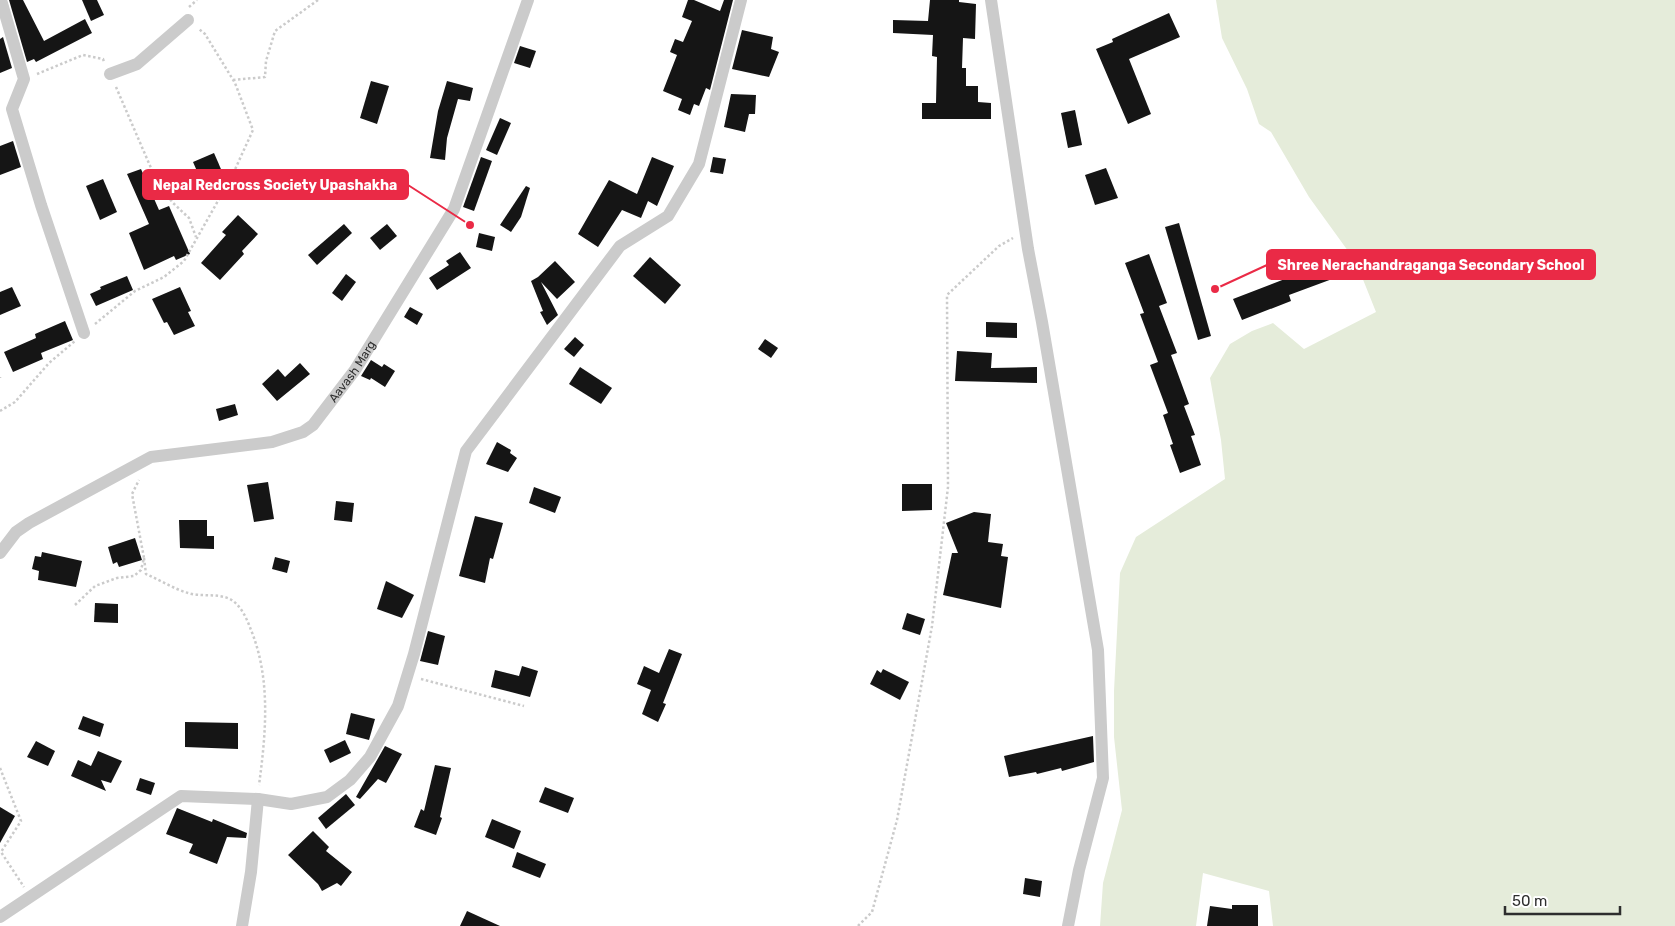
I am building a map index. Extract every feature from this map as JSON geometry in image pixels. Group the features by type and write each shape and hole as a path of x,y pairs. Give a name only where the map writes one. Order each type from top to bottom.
{"street":[{"path":"1,0 24,79 12,109 84,333"},
{"name":"Aavash Marg","path":"0,553 16,532 29,523 151,457 272,442 303,432 324,413 355,370 454,209 528,0"},
{"path":"0,917 180,796 258,799 291,804 327,797 350,780 370,757 398,706 466,451 620,246 668,216 699,164 741,0"},
{"path":"990,0 1028,249 1098,650 1103,778 1079,870 1068,926"},
{"path":"110,74 137,64 188,20"},
{"path":"242,926 251,872 258,799"}],"path":[{"path":"0,411 15,402 49,363 135,290 164,277 184,261 232,176 253,130 232,80 205,34 181,14 197,0"},
{"path":"232,80 265,77 266,61 275,31 318,0"},
{"path":"24,79 84,56 103,59 151,168 172,202 189,218 196,237"},
{"path":"858,926 872,912 898,820 932,626 948,487 947,295 999,246 1026,230"},
{"path":"151,457 132,494 146,574 189,594 211,595 230,600 245,614 262,663 265,740 258,799"},
{"path":"75,605 95,586 117,578 134,576 141,570 144,558"},
{"path":"407,675 524,706"},
{"path":"0,768 21,821 0,852 20,882 32,895"}],"green space":[{"path":"1216,0 1675,0 1675,926 1273,926 1269,891 1203,873 1196,926 1100,926 1103,883 1122,810 1114,737 1114,691 1120,573 1136,537 1225,479 1221,440 1210,378 1230,344 1252,331 1273,323 1304,349 1376,312 1356,262 1309,197 1271,132 1259,124 1247,89 1222,38"}],"building":[{"path":"9,0 23,0 44,41 85,19 92,33 36,62 34,59 27,62"},
{"path":"82,0 97,0 104,15 91,21"},
{"path":"688,0 694,0 720,11 724,0 733,0 710,90 706,88 699,106 694,104 690,115 678,110 682,99 663,91 677,55 670,52 675,39 683,42 692,21 682,17"},
{"path":"930,0 959,0 959,2 976,4 975,39 963,38 962,68 966,68 966,86 978,86 978,102 991,103 991,119 922,119 922,103 936,103 937,57 932,56 933,35 893,33 893,20 928,21"},
{"path":"1169,13 1180,37 1129,59 1151,114 1128,124 1096,49 1113,42 1112,39"},
{"path":"742,30 773,37 771,49 779,52 769,77 732,69"},
{"path":"3,37 12,68 0,73 0,39"},
{"path":"520,46 536,51 530,68 514,63"},
{"path":"371,81 389,86 377,124 360,118"},
{"path":"447,81 473,88 470,101 458,99 447,138 445,160 430,158 438,111"},
{"path":"731,94 756,95 755,114 749,114 745,132 724,127"},
{"path":"1075,110 1082,145 1068,148 1061,113"},
{"path":"500,118 511,123 497,155 486,150"},
{"path":"13,141 21,167 0,175 0,146"},
{"path":"214,153 224,176 203,185 193,162"},
{"path":"481,157 492,161 474,211 463,207"},
{"path":"652,157 674,166 657,206 648,201 641,218 622,210 598,247 578,234 609,180 637,194"},
{"path":"713,157 726,159 723,174 710,172"},
{"path":"1106,168 1118,198 1095,205 1085,175"},
{"path":"141,169 159,210 169,206 190,254 176,260 174,256 144,270 129,233 149,224 127,174"},
{"path":"103,179 117,212 100,220 86,186"},
{"path":"526,186 530,188 521,217 511,232 500,225"},
{"path":"238,215 258,234 242,251 244,254 220,280 201,263 226,235 222,232"},
{"path":"1179,223 1211,336 1198,340 1165,227"},
{"path":"344,224 352,233 317,265 308,255"},
{"path":"387,224 397,236 380,250 370,238"},
{"path":"479,233 495,237 492,251 476,247"},
{"path":"460,252 471,268 437,290 429,278 449,265 446,261"},
{"path":"1149,254 1167,303 1159,306 1177,353 1171,355 1189,404 1184,406 1195,435 1191,436 1201,465 1180,473 1170,445 1173,444 1163,415 1168,413 1150,365 1158,362 1140,314 1144,313 1125,263"},
{"path":"1336,255 1343,275 1289,295 1291,301 1242,320 1233,299 1290,277 1289,273"},
{"path":"650,257 681,285 665,304 633,276"},
{"path":"555,261 575,282 557,299 541,282 558,315 547,325 540,312 543,311 531,281"},
{"path":"346,274 356,282 342,301 332,293"},
{"path":"127,276 133,290 96,306 90,294 101,289 100,287"},
{"path":"12,287 21,306 0,315 0,292"},
{"path":"180,287 191,311 188,312 195,326 174,335 167,322 164,323 152,299"},
{"path":"410,307 423,314 417,325 404,317"},
{"path":"65,321 73,340 41,353 43,359 13,372 4,352 36,338 35,334"},
{"path":"986,322 1017,323 1017,338 986,337"},
{"path":"575,337 584,345 574,357 564,349"},
{"path":"765,339 778,348 771,358 758,349"},
{"path":"957,351 992,353 991,368 1037,367 1037,383 955,381"},
{"path":"371,360 382,367 384,364 395,371 385,387 371,378 370,380 361,376"},
{"path":"300,363 310,374 277,401 262,384 278,369 285,377"},
{"path":"580,367 612,388 601,404 569,384"},
{"path":"235,404 238,415 219,421 216,409"},
{"path":"497,442 511,450 510,453 517,458 508,472 486,464"},
{"path":"268,482 274,519 254,522 247,485"},
{"path":"902,484 932,484 932,510 902,511"},
{"path":"534,487 561,497 555,513 529,503"},
{"path":"336,501 354,503 352,522 334,520"},
{"path":"974,512 991,514 988,542 1003,544 1001,556 1008,557 1001,608 943,595 952,553 958,553 946,523"},
{"path":"475,516 503,523 493,559 490,558 485,583 459,576"},
{"path":"179,520 207,520 207,536 214,536 214,549 180,548"},
{"path":"135,538 142,560 119,567 117,562 113,564 108,547"},
{"path":"42,552 82,561 76,587 38,580 39,571 32,569 35,556 41,557"},
{"path":"275,557 290,561 287,573 272,569"},
{"path":"386,581 414,595 402,618 377,609"},
{"path":"95,603 118,604 118,623 94,622"},
{"path":"907,613 925,619 920,635 902,629"},
{"path":"428,631 445,636 438,665 420,661"},
{"path":"669,649 682,654 663,703 666,704 658,722 642,714 651,690 637,684 644,666 659,673"},
{"path":"522,666 538,671 530,697 491,687 495,670 519,676"},
{"path":"883,669 909,682 900,700 870,684 877,670 881,673"},
{"path":"351,713 375,719 369,740 346,734"},
{"path":"83,716 104,724 100,737 78,729"},
{"path":"185,722 238,723 238,749 185,747"},
{"path":"1093,736 1094,762 1062,771 1061,768 1037,774 1036,772 1009,777 1004,756"},
{"path":"345,740 351,753 330,763 324,750"},
{"path":"36,741 55,751 48,766 27,757"},
{"path":"385,746 402,754 386,783 378,779 360,799 356,797"},
{"path":"98,751 122,761 111,783 101,780 106,791 71,776 78,760 91,766"},
{"path":"435,765 451,768 440,817 442,818 436,835 414,827 421,809 424,811"},
{"path":"140,778 155,783 151,795 136,790"},
{"path":"545,787 574,798 568,813 539,802"},
{"path":"346,794 355,805 326,829 318,818"},
{"path":"0,807 15,816 0,843"},
{"path":"177,808 212,822 213,819 247,833 246,838 227,837 217,864 189,853 193,844 166,834"},
{"path":"492,819 521,831 514,849 485,837"},
{"path":"313,831 329,847 326,851 352,872 341,886 337,883 322,891 318,884 288,855"},
{"path":"517,852 546,864 540,878 512,867"},
{"path":"1025,878 1042,881 1040,897 1023,894"},
{"path":"1232,905 1258,905 1258,926 1207,926 1210,906 1232,909"},
{"path":"467,911 500,926 460,926"}],"place":[{"name":"Nepal Redcross Society Upashakha","path":"470,225"},
{"name":"Shree Nerachandraganga Secondary School","path":"1215,289"}]}
